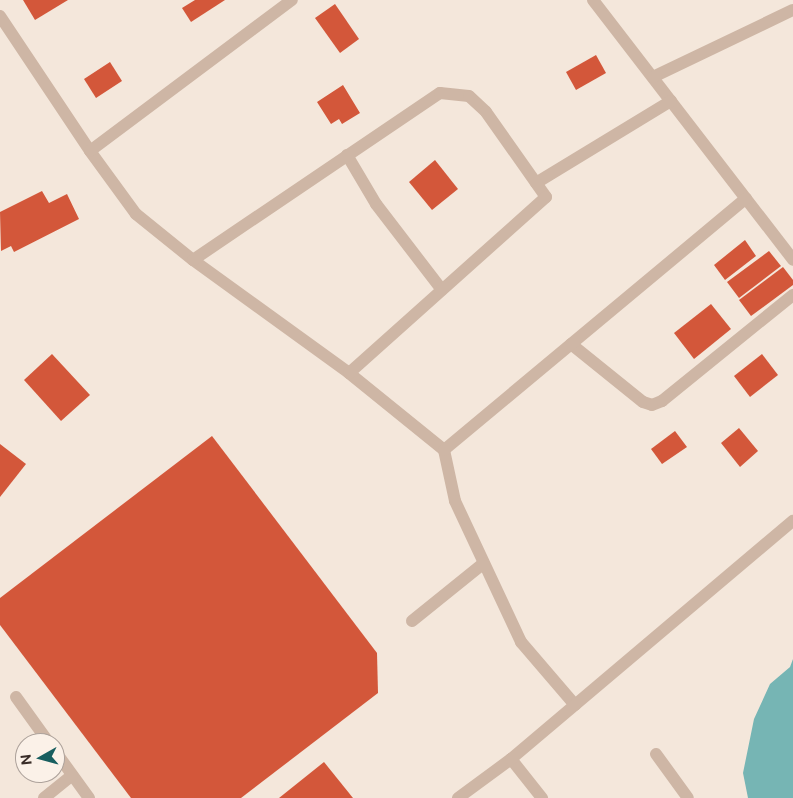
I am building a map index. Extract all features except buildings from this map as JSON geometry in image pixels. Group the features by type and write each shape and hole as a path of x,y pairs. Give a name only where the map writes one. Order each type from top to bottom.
{"street":[{"path":"90,151 292,0"},
{"path":"593,0 793,260"},
{"path":"653,77 793,10"},
{"path":"0,16 90,151 136,214 194,260 349,373 444,450 455,501 521,642 575,705"},
{"path":"194,260 440,93 469,96 486,112 546,197 349,373"},
{"path":"536,183 671,100"},
{"path":"347,155 376,204 442,290"},
{"path":"444,450 746,198"},
{"path":"571,344 643,402 652,404 662,401 793,295"},
{"path":"458,798 511,759 793,521"},
{"path":"412,621 484,563"},
{"path":"16,697 42,733"},
{"path":"656,754 688,798"},
{"path":"511,759 542,798"},
{"path":"65,765 89,798"},
{"path":"44,798 72,775"}],"water":[{"path":"793,659 793,798 748,798 743,773 754,719 770,684 790,667"}]}
